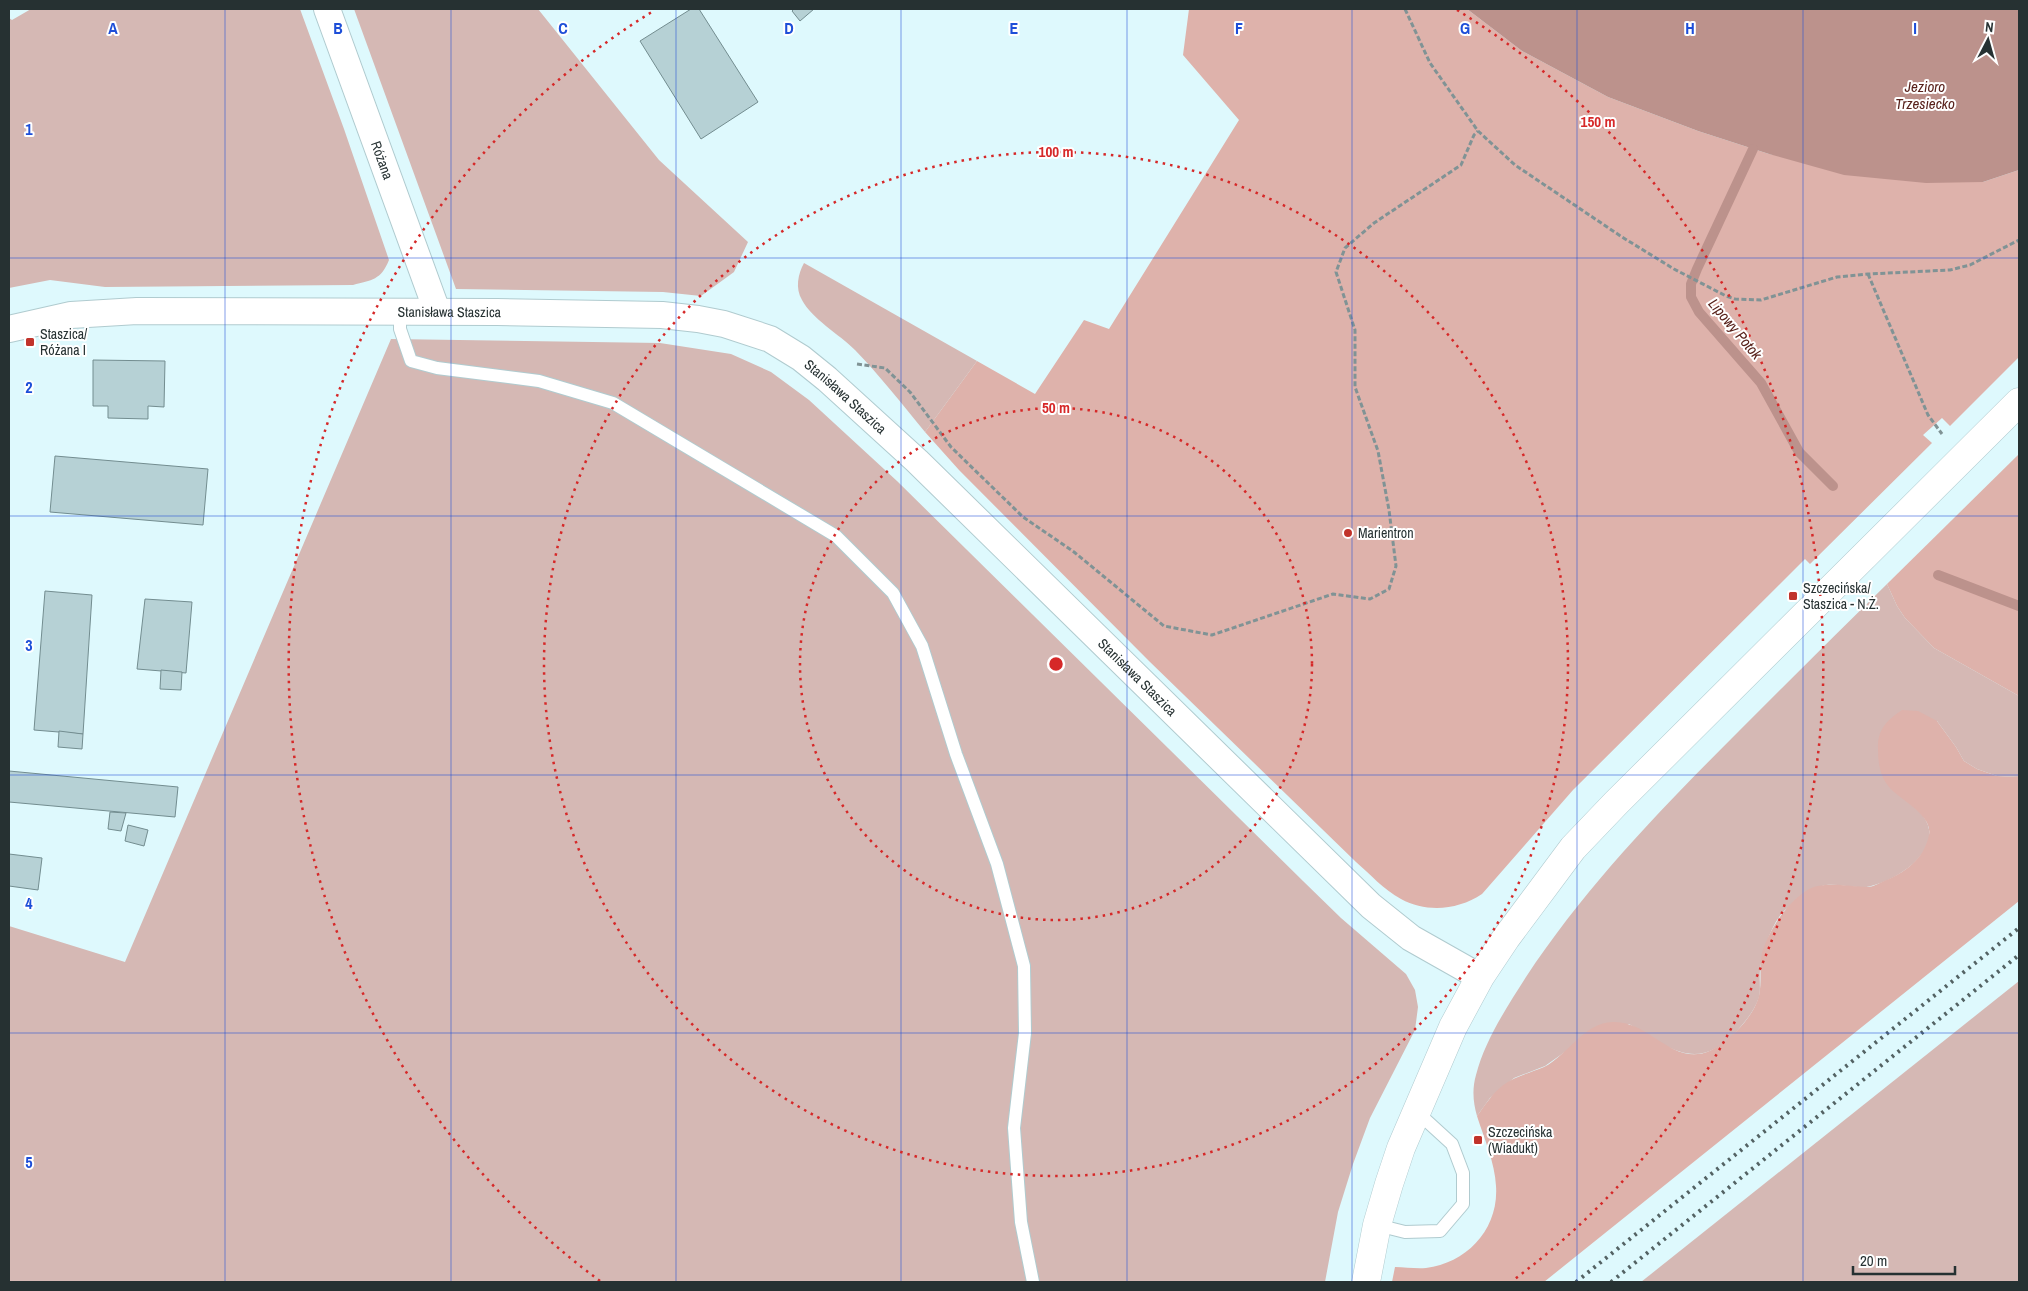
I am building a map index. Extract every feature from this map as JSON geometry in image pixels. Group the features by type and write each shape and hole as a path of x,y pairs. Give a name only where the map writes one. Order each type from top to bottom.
{"street":[{"name":"Różana","path":"327,9 437,311"},
{"name":"Stanisława Staszica","path":"9,329 72,315 102,312 211,310 437,311 671,316 698,319 738,328 770,339 785,347 828,379 917,461 1371,906 1411,938 1480,978"},
{"path":"1366,1282 1377,1225 1401,1148 1449,1036 1480,978 1506,938 1572,848 1955,448 2019,402"}],"lane":[{"path":"400,311 400,329 411,361 437,368 539,381 613,403 836,536 893,593 922,646 956,754 998,864 1024,966 1025,1033 1014,1128 1021,1222 1033,1282"},
{"path":"1377,1225 1405,1232 1440,1231 1463,1204 1463,1173 1452,1144 1417,1112"}],"path":[{"path":"1405,9 1430,63 1478,131 1515,165 1622,237 1674,269 1707,287 1735,299 1761,300 1785,294 1824,280 1868,274 1922,273 1962,268 2019,240"},
{"path":"852,363 885,368 910,392 951,447 1023,517 1074,552 1164,626 1212,635 1333,594 1370,599 1389,589 1396,566 1390,510 1378,451 1355,386 1355,330 1336,272 1345,248 1374,222 1462,165 1474,135 1478,131"},
{"path":"1868,274 1928,415 1955,448"}],"shaded area":[{"path":"31,9 300,9 389,260 383,272 371,280 353,285 105,287 50,280 9,288 9,18 12,20"},
{"path":"354,9 538,9 659,160 748,242 734,272 701,296 663,292 456,289"},
{"path":"1189,9 1467,9 1522,51 1608,97 1698,131 1769,154 1983,182 2019,170 2019,357 1950,426 1942,418 1923,435 1932,443 1810,564 1805,559 1573,790 1482,894 1463,904 1442,908 1421,906 1401,899 1377,882 1149,661 959,470 925,432 977,361 1035,394 1084,320 1109,329 1239,120 1183,55"},
{"path":"804,263 977,361 925,432 855,350 806,307 798,286 800,272"},
{"path":"391,339 660,343 731,354 771,372 809,400 897,481 1341,918 1406,974 1415,990 1418,1007 1415,1030 1370,1118 1353,1164 1338,1212 1325,1282 9,1282 9,926 125,962"},
{"path":"2019,454 2019,696 1934,648 1905,618 1887,584"},
{"path":"1887,584 1905,618 1934,648 2019,696 2019,777 1997,776 1977,769 1964,761 1937,721 1889,786 1923,816 1929,828 1929,840 1924,851 1906,870 1882,883 1866,887 1822,886 1784,911 1775,923 1765,947 1760,970 1760,991 1757,1002 1743,1024 1722,1045 1708,1052 1695,1054 1682,1052 1670,1048 1629,1024 1579,1039 1569,1049 1545,1066 1514,1078 1490,1098 1477,1116 1474,1085 1485,1049 1504,1012 1549,943 1599,879 1682,789"},
{"path":"1902,710 1918,711 1937,721 1964,761 1977,769 1997,776 2019,777 2019,901 1544,1282 1392,1282 1395,1267 1426,1268 1441,1265 1467,1251 1486,1230 1496,1202 1496,1186 1491,1160 1477,1116 1502,1086 1517,1077 1553,1062 1586,1032 1595,1026 1605,1023 1615,1022 1630,1025 1683,1053 1697,1054 1712,1050 1730,1037 1748,1018 1759,996 1761,958 1765,944 1779,918 1799,896 1812,888 1820,886 1873,886 1905,870 1918,858 1926,844 1929,828 1921,814 1886,783 1878,760 1878,743 1881,731 1891,718"},
{"path":"2019,981 2019,1282 1641,1282"}],"water":[{"name":"Jezioro Trzesiecko","path":"1467,9 2019,9 2019,170 1983,182 1926,183 1844,175 1769,154 1698,131 1608,97 1522,51"}],"building":[{"path":"691,9 699,9 758,102 701,139 640,41"},
{"path":"794,9 814,9 800,21 792,11"},
{"path":"93,360 165,361 164,407 148,406 148,419 108,418 108,406 93,406"},
{"path":"55,456 208,469 203,525 50,512"},
{"path":"45,591 92,595 83,734 34,730"},
{"path":"145,599 192,602 186,673 137,669"},
{"path":"161,670 182,672 181,690 160,689"},
{"path":"59,731 83,734 82,749 58,747"},
{"path":"9,771 178,787 175,817 9,802"},
{"path":"110,812 126,813 121,831 108,829"},
{"path":"128,825 148,830 144,846 125,841"},
{"path":"9,854 42,858 38,890 9,886"}],"waterway":[{"name":"Lipowy Potok","path":"1753,149 1697,269 1691,284 1691,297 1699,312 1761,383 1799,452 1833,486"},
{"name":"Lipowy Potok","path":"1938,575 2019,606"}],"railway":[{"path":"1576,1282 2019,928"},
{"path":"1611,1282 2019,955"}],"place":[{"name":"Staszica/ Różana I","path":"30,342"},
{"name":"Marientron","path":"1348,533"},
{"name":"Szczecińska/ Staszica - N.Ż.","path":"1793,596"},
{"name":"Szczecińska (Wiadukt)","path":"1478,1140"}]}
